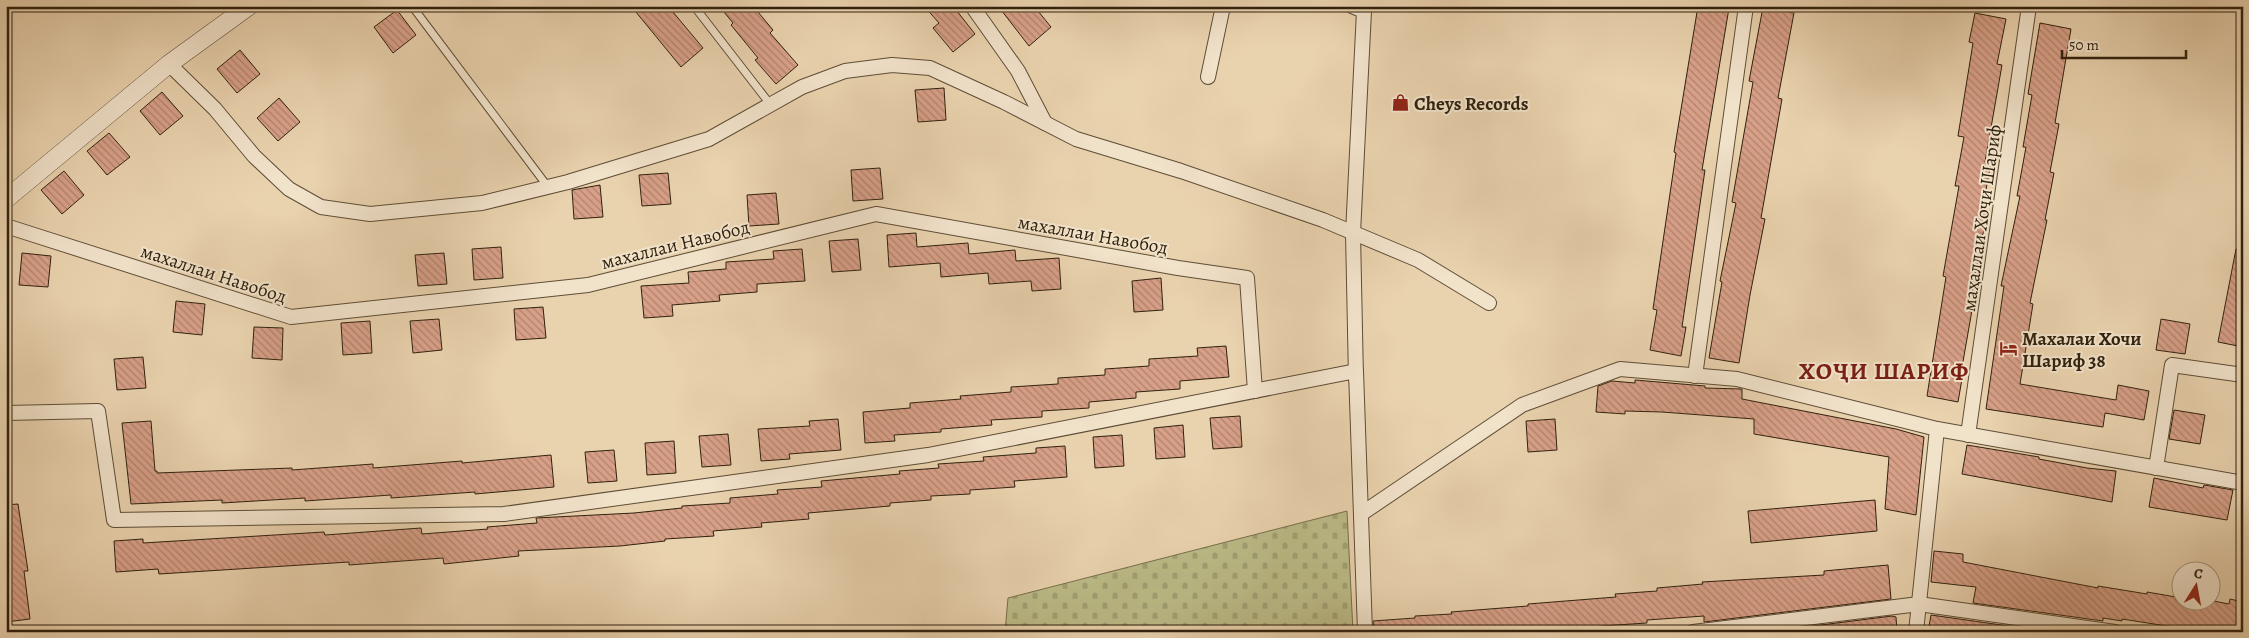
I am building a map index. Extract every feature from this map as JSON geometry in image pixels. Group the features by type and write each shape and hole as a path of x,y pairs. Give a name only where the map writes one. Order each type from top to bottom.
{"street":[{"path":"6,199 169,64 249,6"},
{"path":"972,6 1018,71 1045,123"},
{"path":"1208,77 1223,6"},
{"path":"1695,376 1746,6"},
{"name":"маҳаллаи Хоҷи Шариф","path":"1968,435 2030,6"},
{"path":"1360,8 1354,233 1356,375 1365,632"},
{"path":"169,64 215,109 254,156 288,189 321,207 370,214 434,209 482,202 548,187 709,139 802,87 845,71 892,65 930,68 1076,138 1181,171 1323,220 1354,233 1418,260 1489,303"},
{"name":"махаллаи Навобод","path":"6,226 291,317 588,284 876,214 1178,268 1247,278 1255,391"},
{"path":"2156,468 2172,365 2243,375"},
{"path":"1361,514 1522,404 1620,369 1737,379 1937,429 2243,483"},
{"path":"6,413 98,411 114,520 504,514 928,455 1255,391 1356,375"},
{"path":"1916,632 1937,429"},
{"path":"1693,632 1919,604 2115,632"}],"lane":[{"path":"412,6 548,187"},
{"path":"694,6 770,104"}],"green space":[{"path":"1347,511 1353,632 1005,632 1008,598"}],"building":[{"path":"631,6 668,6 703,48 681,67"},
{"path":"719,6 753,6 773,30 770,33 798,65 776,84 755,60 758,58 731,25 733,23"},
{"path":"924,6 953,6 975,34 953,52 933,28 939,23"},
{"path":"998,6 1034,6 1051,27 1029,46"},
{"path":"1698,6 1729,8 1702,170 1705,170 1682,327 1686,327 1681,356 1650,350 1657,310 1653,309 1676,153 1674,152"},
{"path":"1763,7 1794,13 1778,98 1782,99 1761,218 1765,219 1739,363 1709,358 1722,282 1720,281 1736,203 1732,202 1753,82 1749,81"},
{"path":"397,10 416,35 393,53 374,27"},
{"path":"1975,13 2006,19 1997,64 2002,65 1985,162 1991,163 1982,211 1987,212 1972,293 1975,293 1961,373 1963,373 1958,402 1927,396 1946,277 1943,276 1959,186 1955,186 1964,137 1958,136 1973,43 1969,42"},
{"path":"2040,23 2071,29 2055,123 2059,124 2050,172 2054,173 2045,220 2047,220 2030,303 2033,304 2020,384 2116,400 2118,385 2149,391 2144,420 2105,413 2103,427 1986,409 2004,286 2001,286 2020,196 2017,196 2026,147 2023,147 2032,95 2028,94"},
{"path":"240,50 260,74 237,93 217,69"},
{"path":"944,88 946,120 918,122 915,90"},
{"path":"162,92 183,116 160,135 140,111"},
{"path":"279,98 300,122 278,141 257,118"},
{"path":"109,133 130,157 107,175 87,151"},
{"path":"880,168 883,199 853,201 851,170"},
{"path":"64,171 84,195 62,214 41,190"},
{"path":"668,173 671,204 642,206 639,175"},
{"path":"600,185 603,217 574,219 572,190"},
{"path":"776,193 779,224 749,226 747,195"},
{"path":"916,233 917,247 968,243 969,254 1015,250 1016,261 1059,258 1061,289 1032,291 1031,281 989,284 988,273 941,277 940,263 889,267 887,235"},
{"path":"858,239 861,270 832,272 829,241"},
{"path":"501,247 503,278 474,280 472,249"},
{"path":"802,249 805,281 757,284 757,292 719,295 720,301 672,305 673,316 644,318 641,286 689,283 688,272 726,269 726,262 774,259 773,251"},
{"path":"2236,249 2243,250 2243,347 2218,342"},
{"path":"22,253 51,256 48,287 19,285"},
{"path":"444,253 447,284 418,286 415,255"},
{"path":"1161,278 1163,310 1134,312 1132,281"},
{"path":"176,301 205,304 202,335 173,332"},
{"path":"543,307 546,338 516,340 514,309"},
{"path":"439,319 442,350 413,353 410,321"},
{"path":"2161,319 2190,324 2185,354 2156,350"},
{"path":"370,321 372,353 343,355 341,323"},
{"path":"254,327 283,328 282,360 252,358"},
{"path":"1226,346 1229,377 1180,381 1180,389 1136,392 1136,398 1089,402 1089,408 1042,411 1042,417 991,420 992,425 941,429 941,432 894,435 895,441 865,443 863,412 910,408 910,403 961,399 960,396 1011,392 1011,387 1058,384 1058,378 1105,375 1105,369 1149,366 1149,359 1198,356 1197,348"},
{"path":"143,357 146,388 117,390 114,359"},
{"path":"1635,380 1705,386 1705,388 1742,389 1742,399 1896,429 1924,437 1916,515 1885,509 1889,457 1754,434 1754,419 1662,412 1625,411 1625,414 1596,412 1598,386 1612,381 1635,383"},
{"path":"2174,410 2205,415 2200,444 2169,439"},
{"path":"1240,416 1242,447 1213,449 1210,418"},
{"path":"838,419 841,450 789,454 790,459 761,461 758,429 810,426 809,421"},
{"path":"1555,419 1557,450 1528,452 1526,421"},
{"path":"151,421 155,471 157,473 292,468 292,470 373,464 373,468 551,455 554,487 475,494 475,492 391,498 391,495 305,501 305,498 222,503 222,500 131,504 122,423"},
{"path":"1183,425 1185,457 1156,459 1154,428"},
{"path":"728,434 731,465 702,467 699,436"},
{"path":"1122,435 1124,466 1095,468 1093,437"},
{"path":"674,441 676,473 647,475 645,443"},
{"path":"1967,445 2039,457 2039,459 2087,468 2116,471 2112,502 1962,474"},
{"path":"1065,446 1067,477 1014,481 1015,487 970,490 970,494 931,496 931,500 890,503 890,506 808,513 809,519 761,523 762,527 713,531 714,536 665,539 665,541 620,546 518,551 519,556 444,564 443,558 349,565 349,562 159,574 158,569 116,572 114,541 143,539 143,543 324,532 325,535 421,528 422,534 488,529 487,527 537,523 536,518 634,513 682,508 682,506 730,503 730,498 778,494 777,490 822,487 821,481 900,474 899,471 939,468 938,464 984,461 983,457 1036,453 1036,448"},
{"path":"614,450 617,481 588,483 585,452"},
{"path":"2154,478 2203,488 2204,485 2233,490 2227,520 2149,507"},
{"path":"1875,500 1877,531 1751,543 1748,511"},
{"path":"18,504 28,571 24,571 30,619 6,622 6,505"},
{"path":"1934,551 1963,554 1963,562 2098,588 2098,586 2172,596 2172,610 2222,610 2222,603 2229,604 2230,599 2243,602 2243,632 2212,628 2211,632 2205,632 2122,619 2122,621 2103,618 2103,621 1973,603 1976,587 1931,582"},
{"path":"1888,565 1891,599 1704,622 1704,616 1647,620 1647,623 1601,626 1601,630 1573,632 1374,632 1373,621 1528,606 1528,604 1616,597 1615,594 1657,591 1657,588 1703,584 1702,582 1824,575 1824,571"},
{"path":"1931,615 2051,632 1928,632"},
{"path":"1896,617 1897,632 1766,632"}],"place":[{"name":"Cheys Records","path":"1400,103"},
{"name":"Махалаи Хочи Шариф 38","path":"2008,349"}],"district":[{"name":"ХОҶИ ШАРИФ","path":"1884,371"}]}
